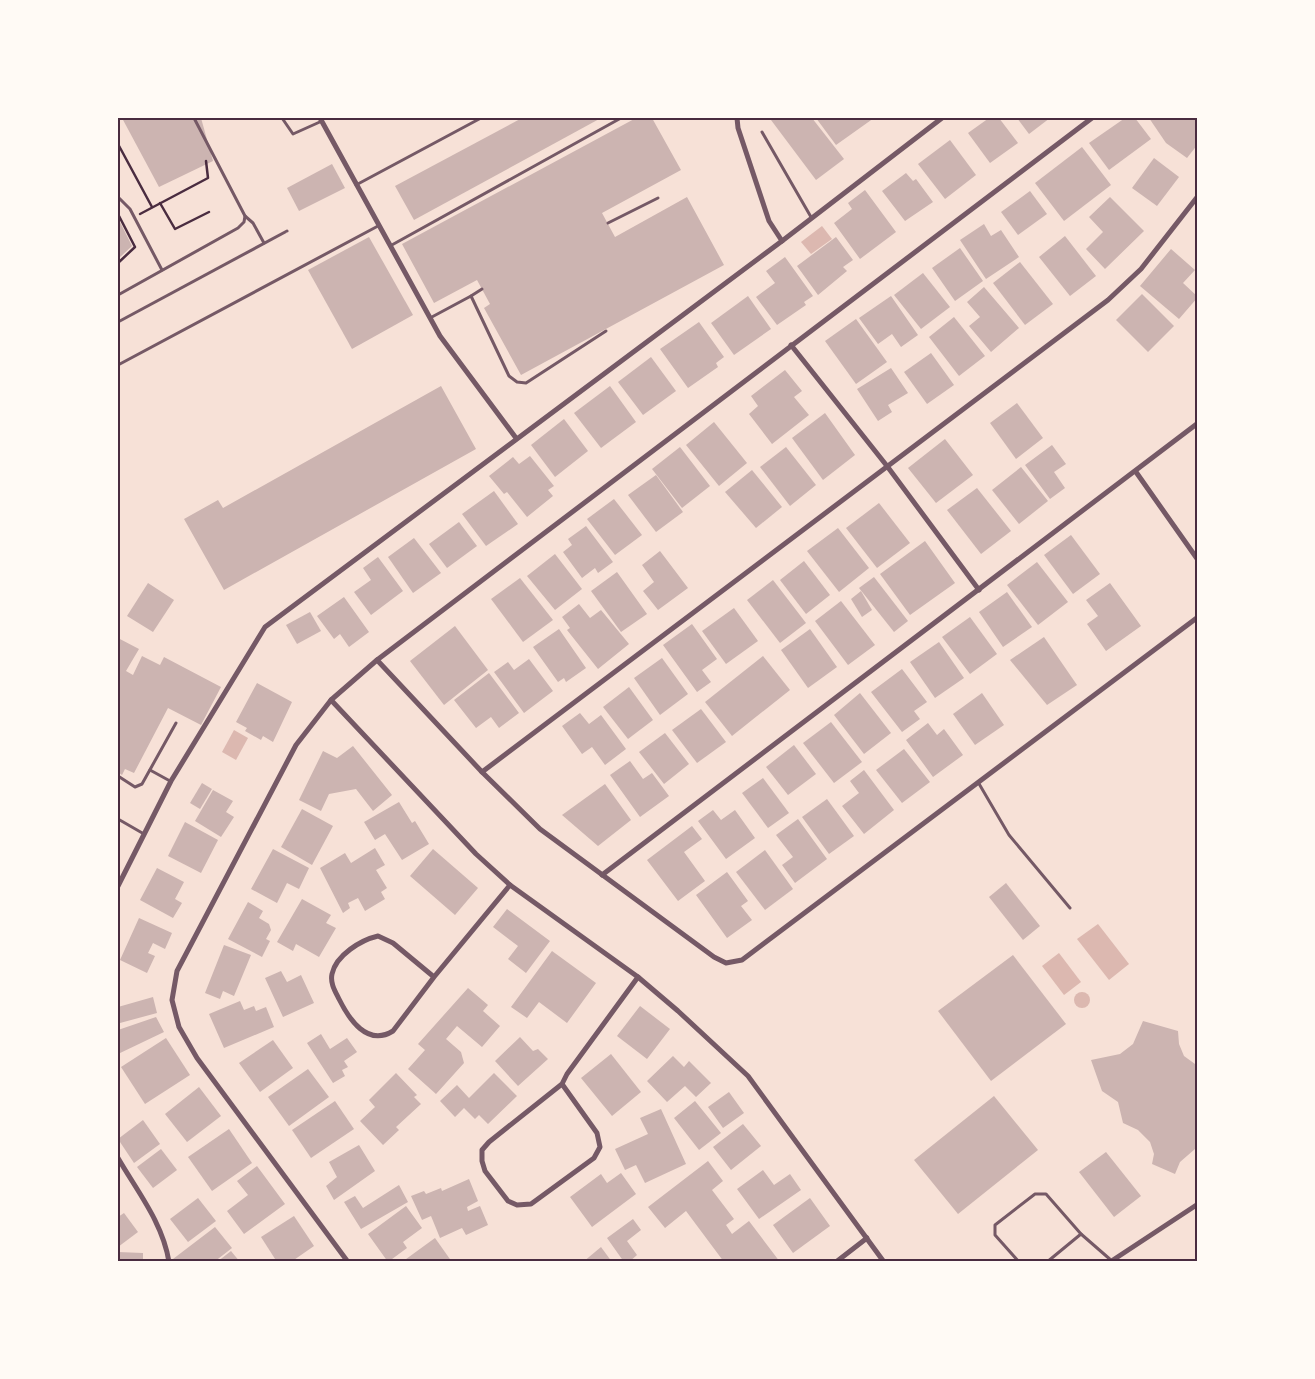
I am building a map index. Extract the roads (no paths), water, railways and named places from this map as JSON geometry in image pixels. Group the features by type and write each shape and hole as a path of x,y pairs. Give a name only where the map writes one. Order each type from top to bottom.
{"street":[{"path":"737,118 738,128 768,221 782,241"},
{"path":"118,886 171,781 262,631 516,438 782,241 942,118"},
{"path":"348,1262 197,1058 179,1027 172,1000 177,971 296,745 332,700 377,660 1092,118"},
{"path":"321,119 389,247 440,336 516,438"},
{"path":"482,772 1108,300 1141,269 1198,196"},
{"path":"790,346 887,466 979,590"},
{"path":"602,875 1198,424"},
{"path":"1136,472 1198,560"},
{"path":"377,660 482,772 540,830 714,957 726,963 742,960 1198,617"},
{"path":"332,700 476,854 510,885 638,978 678,1011 748,1076 884,1262"},
{"path":"434,977 392,942 378,936 345,954 332,974 332,985 354,1024 365,1033 379,1036 393,1032 434,977 510,885"},
{"path":"562,1084 597,1133 600,1147 594,1158 531,1204 517,1205 508,1201 485,1171 482,1161 482,1150 489,1142 562,1084 567,1074 638,978"},
{"path":"118,1158 158,1225 166,1244 169,1262"},
{"path":"1111,1261 1198,1204"},
{"path":"836,1262 867,1238"}],"lane":[{"path":"194,118 245,216 253,223 264,244"},
{"path":"282,118 293,134 321,119"},
{"path":"356,185 481,118"},
{"path":"389,247 621,118"},
{"path":"762,132 811,217"},
{"path":"118,197 135,217 162,270"},
{"path":"608,223 658,198"},
{"path":"118,294 238,228 244,222 245,216"},
{"path":"118,365 378,226"},
{"path":"118,322 287,231"},
{"path":"430,318 482,289"},
{"path":"471,296 509,376 517,382 526,383 606,332"},
{"path":"118,776 134,787 139,786 176,723"},
{"path":"150,770 171,781"},
{"path":"978,782 1009,835 1070,908"},
{"path":"118,819 144,834"},
{"path":"1019,1262 995,1235 994,1229 995,1225 1035,1194 1046,1194 1081,1234 1111,1261"},
{"path":"1048,1262 1081,1234"}]}
